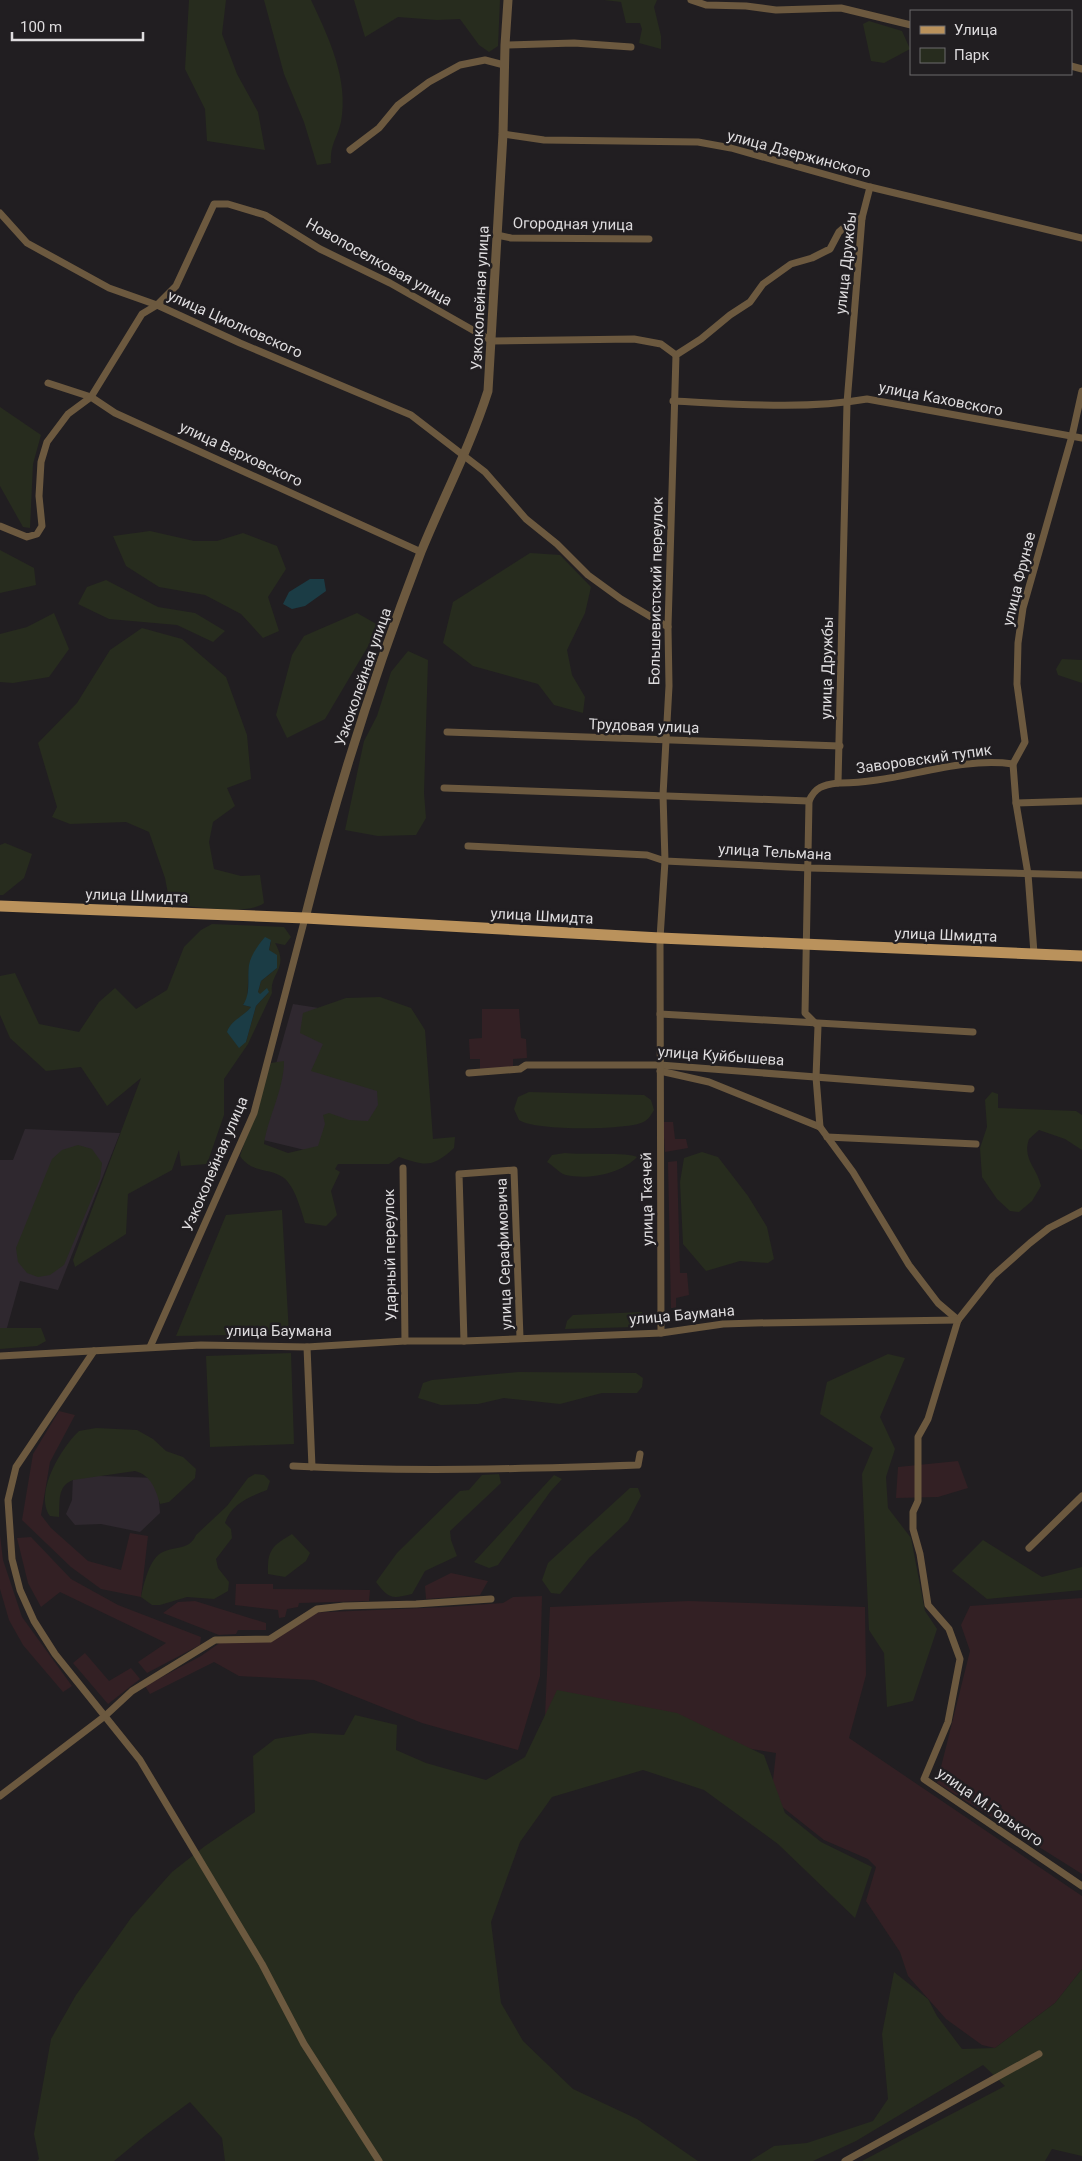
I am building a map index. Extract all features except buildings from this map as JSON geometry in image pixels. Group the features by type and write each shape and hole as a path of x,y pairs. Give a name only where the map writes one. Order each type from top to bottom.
{"main road":[{"name":"улица Шмидта","path":"0,906 305,918 660,938 1082,956"}],"street":[{"name":"Узкоколейная улица","path":"150,1347 254,1113 331,816 379,668 421,552 462,457 476,430 488,391 503,134 504,45 508,0"},
{"path":"691,0 706,5 746,6 776,10 841,8 910,25"},
{"path":"504,45 574,43 631,47"},
{"path":"350,150 379,128 398,105 436,78 460,65 485,60 504,65"},
{"name":"улица Дзержинского","path":"503,134 544,140 698,142 731,148 870,187 1082,238"},
{"name":"улица Дружбы","path":"838,783 847,403 862,218 870,187"},
{"name":"Новопоселковая улица","path":"157,305 176,286 214,204 228,204 265,215 320,249 390,283 492,341"},
{"name":"улица Циолковского","path":"0,213 27,242 109,288 157,305 240,343 411,415 446,440 462,457 485,472 526,519 557,544 588,575 621,599 668,626"},
{"path":"492,341 634,339 661,344 676,355 701,339 730,315 750,302 763,284 790,264 812,258 830,249 839,232 854,219 862,218"},
{"name":"Огородная улица","path":"497,236 511,238 649,239"},
{"path":"0,526 27,537 37,534 42,526 39,496 41,462 47,442 68,414 91,397 142,314 157,305"},
{"name":"Большевистский переулок","path":"660,1068 660,938 665,861 663,796 667,741 673,401 676,355"},
{"name":"улица Верховского","path":"48,383 91,397 114,413 421,552"},
{"name":"улица Фрунзе","path":"1013,764 1025,742 1017,684 1018,643 1023,608 1072,436 1082,391"},
{"name":"улица Каховского","path":"673,401 762,404 847,403 867,399 1082,438"},
{"name":"Трудовая улица","path":"447,732 840,746"},
{"name":"Заворовский тупик","path":"838,783 860,783 990,761 1013,764"},
{"path":"1013,764 1016,803 1028,874 1034,953"},
{"path":"820,1127 816,1077 818,1026 805,1014 805,944 810,868 809,801 813,791 823,785 838,783"},
{"path":"444,788 809,801"},
{"path":"1016,803 1082,801"},
{"name":"улица Тельмана","path":"468,846 647,855 665,861 810,868 1082,875"},
{"path":"660,1014 973,1032"},
{"name":"улица Куйбышева","path":"469,1074 520,1069 526,1065 660,1068 816,1077 971,1089"},
{"path":"660,1068 709,1082 820,1127 853,1172 909,1265 938,1303 958,1320"},
{"name":"улица Ткачей","path":"660,1068 661,1333"},
{"path":"827,1136 976,1144"},
{"name":"Ударный переулок","path":"403,1168 405,1341"},
{"name":"улица Серафимовича","path":"464,1341 459,1174 514,1170 520,1338"},
{"name":"улица М.Горького","path":"1082,1211 1049,1228 1030,1243 993,1276 958,1320 928,1419 918,1437 916,1454 918,1500 913,1512 913,1529 920,1554 928,1605 949,1629 960,1659 948,1722 924,1779 1082,1886"},
{"name":"улица Баумана","path":"0,1356 201,1345 307,1347 405,1341 464,1341 661,1333 723,1324 958,1320"},
{"path":"307,1347 312,1467"},
{"path":"94,1351 16,1467 8,1500 12,1559 20,1590 34,1621 54,1654 140,1760 262,1964 304,2044 379,2161"},
{"path":"293,1466 396,1469 638,1465 640,1454"},
{"path":"1028,1548 1082,1496"},
{"path":"0,1796 105,1716 132,1690 215,1640 270,1639 317,1609 491,1599"},
{"path":"845,2161 1039,2054"}],"shaded area":[{"path":"293,1004 383,1018 385,1161 338,1158 255,1138"},
{"path":"482,1009 519,1009 521,1038 526,1039 527,1058 513,1059 513,1069 480,1069 480,1059 470,1059 469,1039 482,1038"},
{"path":"663,1122 673,1122 675,1139 686,1139 688,1148 665,1152"},
{"path":"25,1129 120,1133 58,1290 20,1281 3,1342 0,1342 0,1160 13,1160"},
{"path":"677,1161 680,1273 687,1273 689,1295 676,1298 676,1308 671,1308 668,1162"},
{"path":"59,1411 75,1415 50,1462 41,1515 51,1528 88,1561 121,1570 130,1533 148,1536 141,1597 101,1589 71,1567 22,1520 33,1454"},
{"path":"958,1461 968,1488 938,1497 896,1498 898,1467"},
{"path":"73,1475 157,1478 160,1513 140,1532 101,1524 75,1525 66,1514 72,1500"},
{"path":"0,1535 3,1560 22,1617 72,1686 63,1692 23,1645 9,1620 0,1589"},
{"path":"31,1537 71,1579 118,1605 201,1637 200,1645 147,1673 138,1662 166,1643 60,1592 41,1607 28,1583 17,1538"},
{"path":"451,1573 488,1581 480,1595 426,1599 425,1586"},
{"path":"236,1584 273,1584 273,1589 370,1590 369,1601 299,1603 298,1607 287,1609 285,1617 279,1618 278,1610 235,1605"},
{"path":"542,1596 540,1676 518,1750 422,1723 314,1680 239,1676 214,1662 150,1694 145,1686 201,1656 221,1642 269,1638 304,1613 503,1603 513,1597"},
{"path":"1082,1598 1082,1874 937,1783 970,1651 961,1625 970,1606"},
{"path":"195,1601 266,1623 266,1630 238,1630 236,1634 219,1635 163,1613 178,1602"},
{"path":"689,1601 865,1607 866,1675 849,1738 1082,1896 1082,1969 1055,2003 995,2048 982,2045 946,2019 908,1976 900,1952 866,1901 876,1867 868,1859 824,1840 771,1798 776,1753 545,1716 550,1607"},
{"path":"85,1653 109,1681 131,1668 140,1679 108,1704 73,1663"}],"green space":[{"path":"189,0 226,0 222,34 237,74 258,112 265,150 207,141 205,109 185,69"},
{"path":"264,0 311,0 331,44 340,75 343,106 341,122 333,146 331,163 317,165 304,122 284,74"},
{"path":"354,0 500,0 498,46 489,52 479,45 460,19 437,20 398,17 365,37"},
{"path":"604,0 657,0 654,7 661,36 661,49 639,43 642,29 640,23 626,23 621,2"},
{"path":"869,21 902,31 910,49 884,63 871,61 863,24"},
{"path":"0,407 41,435 33,464 30,528 23,527 0,486"},
{"path":"150,531 194,541 217,541 243,533 277,546 286,569 268,597 279,631 263,638 241,614 205,595 159,587 126,566 113,536"},
{"path":"0,550 34,568 36,585 0,593"},
{"path":"530,553 560,555 591,587 585,613 567,650 572,675 585,697 583,713 554,705 538,684 473,666 443,643 453,602"},
{"path":"106,580 158,607 195,613 225,631 213,642 177,625 109,619 78,604 87,587"},
{"path":"54,613 69,649 49,677 13,683 0,682 0,634 27,627"},
{"path":"357,613 380,626 325,719 287,738 276,715 292,655 304,636"},
{"path":"142,628 182,639 226,677 247,735 251,779 227,788 235,806 213,822 209,842 214,869 241,876 260,875 264,903 256,907 233,910 170,904 165,878 149,832 126,822 70,824 52,817 57,807 38,743 77,703 110,650"},
{"path":"408,651 428,660 424,793 426,818 416,835 378,836 345,830 364,741 377,716 391,672"},
{"path":"1062,659 1082,660 1082,683 1058,675 1056,669"},
{"path":"5,843 32,854 24,878 3,895 0,895 0,845"},
{"path":"212,924 284,927 291,937 285,945 275,943 279,952 280,965 273,980 272,993 248,1044 224,1079 224,1115 207,1164 181,1166 179,1150 172,1170 128,1194 126,1234 75,1267 73,1260 141,1078 107,1106 81,1067 46,1071 10,1038 0,1015 0,976 15,973 39,1024 79,1032 99,1002 115,988 136,1009 167,990 184,947 201,930","holes":["263,940 271,942 269,950 277,968 261,981 258,992 260,995 269,992 256,1006 246,1042 244,1015 251,1007 243,1005 247,1000 249,968"]},
{"path":"380,997 411,1008 425,1030 433,1139 455,1137 454,1148 440,1159 428,1163 399,1157 389,1164 338,1164 335,1169 340,1172 331,1191 337,1215 326,1226 305,1223 297,1199 288,1182 273,1172 250,1165 240,1156 271,1063 284,1061 279,1092 264,1144 288,1153 318,1146 325,1124 323,1115 329,1113 349,1120 368,1121 378,1105 377,1091 311,1071 323,1044 300,1033 303,1013 346,998"},
{"path":"529,1092 644,1095 651,1100 654,1110 646,1121 616,1127 560,1128 528,1124 519,1120 514,1109 518,1097"},
{"path":"992,1092 998,1094 998,1108 1076,1111 1082,1115 1082,1150 1065,1139 1039,1130 1029,1139 1027,1152 1041,1186 1032,1201 1019,1212 1010,1211 997,1199 982,1177 980,1148 987,1127 985,1100"},
{"path":"78,1145 92,1149 102,1163 100,1179 64,1265 50,1275 38,1277 27,1273 18,1262 16,1248 52,1159 62,1150"},
{"path":"702,1152 718,1157 748,1196 767,1227 774,1259 768,1263 740,1261 706,1271 683,1244 680,1182 684,1158"},
{"path":"565,1153 632,1155 637,1157 622,1168 604,1174 584,1177 564,1174 547,1162 552,1155"},
{"path":"282,1210 289,1334 176,1336 226,1215"},
{"path":"642,1312 646,1320 635,1327 565,1329 567,1321 573,1315"},
{"path":"0,1328 41,1328 46,1341 37,1346 0,1349"},
{"path":"291,1353 294,1444 210,1447 206,1356"},
{"path":"888,1354 905,1358 880,1417 895,1449 886,1477 888,1508 911,1538 925,1611 937,1629 913,1701 887,1707 884,1653 869,1630 862,1474 873,1448 820,1414 827,1382"},
{"path":"519,1372 636,1373 643,1378 642,1387 637,1393 602,1393 560,1404 504,1398 478,1404 441,1405 418,1398 423,1383 432,1380"},
{"path":"96,1428 137,1430 153,1439 166,1451 183,1457 196,1469 195,1478 169,1502 160,1504 155,1488 149,1480 141,1473 135,1471 73,1480 64,1486 60,1495 59,1517 50,1516 46,1506 45,1495 47,1483 58,1459 79,1431"},
{"path":"255,1474 264,1475 270,1481 267,1490 236,1506 228,1516 225,1523 231,1529 232,1538 216,1559 218,1568 229,1582 228,1591 214,1599 187,1597 160,1605 152,1605 141,1597 148,1572 158,1555 190,1543 227,1506 248,1478"},
{"path":"499,1474 501,1483 450,1531 457,1556 425,1571 412,1594 395,1597 384,1592 376,1582 397,1553 460,1491 469,1490 482,1475"},
{"path":"554,1475 562,1479 550,1492 498,1565 489,1568 474,1562"},
{"path":"630,1488 638,1488 641,1496 628,1521 589,1558 560,1594 551,1593 542,1580 548,1563"},
{"path":"292,1534 310,1553 306,1561 285,1577 268,1574 272,1550"},
{"path":"983,1540 1042,1577 1082,1567 1082,1590 987,1599 952,1571"},
{"path":"557,1690 677,1713 764,1755 785,1813 821,1842 872,1867 855,1918 778,1844 704,1790 643,1770 552,1797 520,1842 491,1922 501,2003 523,2041 573,2089 637,2119 698,2161 225,2161 222,2138 190,2102 114,2161 37,2161 39,2159 34,2134 51,2039 76,1995 131,1918 172,1872 205,1846 255,1812 253,1756 275,1739 311,1733 344,1735 355,1715 397,1725 396,1750 426,1763 486,1780 525,1757"},
{"path":"1082,1969 1082,2156 1052,2149 1045,2161 862,2161 1005,2086 983,2065 856,2141 813,2161 750,2161 774,2146 807,2143 873,2121 888,2099 882,2034 894,1972 928,1999 937,2016 962,2049 995,2048 1055,2003"}],"water":[{"path":"310,579 324,579 326,591 305,606 292,609 283,604 289,592"},
{"path":"265,937 271,940 269,950 277,955 277,968 261,981 258,992 260,994 267,988 269,992 256,1006 246,1042 239,1048 227,1032 231,1024 251,1007 243,1005 248,991 249,965 255,950"}]}
